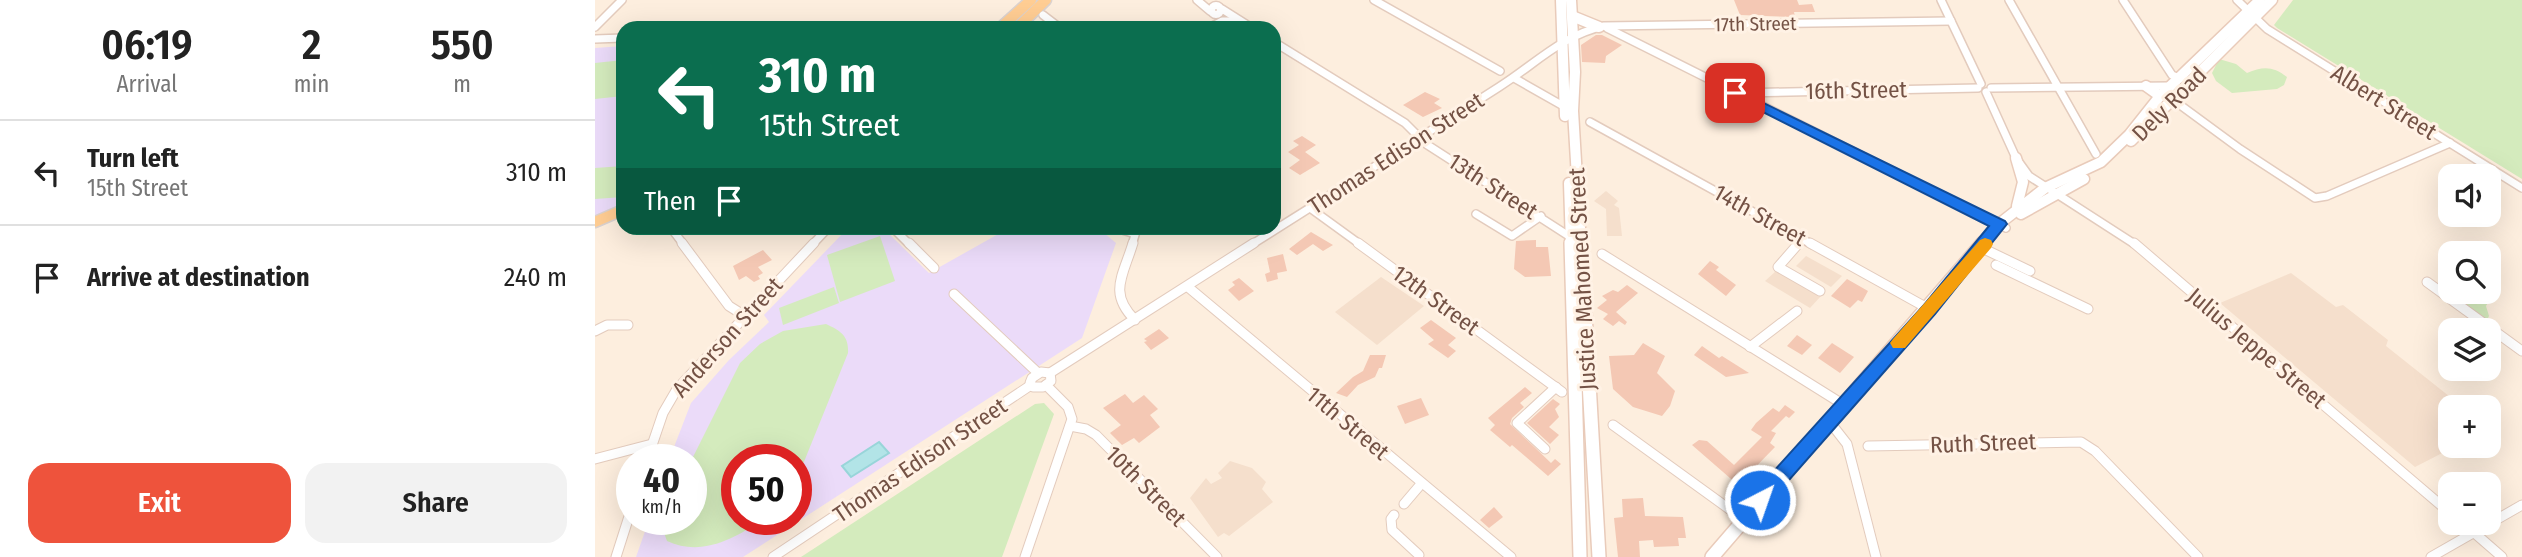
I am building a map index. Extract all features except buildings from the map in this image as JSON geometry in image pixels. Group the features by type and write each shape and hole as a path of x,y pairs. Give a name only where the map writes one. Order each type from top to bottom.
{"main road":[{"path":"1008,21 1031,0"},
{"path":"1024,21 1046,0"},
{"name":"Justice Mahomed Street","path":"1561,0 1568,40 1573,111 1599,557"},
{"name":"Justice Mahomed Street","path":"1571,0 1565,107 1572,238 1580,557"},
{"path":"2246,0 2260,0"},
{"name":"Dely Road","path":"2252,15 2260,0"},
{"name":"Dely Road","path":"2051,191 2109,164 2167,94 2271,0"},
{"path":"1572,16 1602,27"},
{"name":"Dely Road","path":"2167,94 2187,74"},
{"path":"2146,86 2167,94"},
{"path":"1712,557 1742,519 2003,226 2025,189 2024,178 2016,158"},
{"path":"2015,209 2051,191"},
{"path":"2003,226 2051,191"},
{"path":"595,222 616,213"},
{"path":"595,231 616,222"}],"street":[{"path":"595,27 621,0 629,0"},
{"path":"1374,0 1500,71"},
{"path":"1941,0 1980,86 1988,90 2146,86"},
{"path":"2009,0 2096,154"},
{"path":"2123,0 2172,75 2187,74"},
{"name":"Albert Street","path":"2238,0 2273,33 2522,188"},
{"path":"1198,1 1241,21"},
{"path":"1043,15 1051,21"},
{"path":"1222,21 1238,19"},
{"name":"17th Street","path":"1568,40 1602,27 1951,21"},
{"path":"1602,27 2003,226"},
{"path":"595,39 616,38"},
{"name":"Thomas Edison Street","path":"1281,227 1419,136 1514,78 1568,40"},
{"name":"13th Street","path":"1281,46 1405,123 1419,136 1572,238"},
{"path":"1514,78 1565,107"},
{"name":"16th Street","path":"1735,93 1980,86"},
{"name":"Julius Jeppe Street","path":"1988,90 2016,158 2027,174 2124,235 2438,503"},
{"path":"2167,94 2240,149 2315,198 2327,196 2450,143"},
{"name":"14th Street","path":"1590,122 1929,309"},
{"name":"12th Street","path":"1310,208 1559,389 1517,423 1545,449"},
{"path":"1476,214 1513,236 1541,216"},
{"path":"676,235 729,306 745,316"},
{"name":"Anderson Street","path":"652,444 672,396 821,235"},
{"path":"900,235 934,268"},
{"path":"1135,235 1118,295 1121,304 1135,320"},
{"name":"Thomas Edison Street","path":"1050,373 1268,235"},
{"path":"1803,239 1779,267 1819,291"},
{"path":"1983,247 2088,309"},
{"path":"1602,254 1844,405"},
{"path":"1996,265 2023,271"},
{"path":"2427,282 2522,351"},
{"name":"11th Street","path":"1188,287 1511,557"},
{"path":"954,294 1038,373"},
{"path":"1750,347 1797,311"},
{"path":"595,331 607,325 628,325"},
{"path":"1038,373 1050,373 1051,381 1046,386 1036,388 1031,385 1032,378 1038,373"},
{"name":"Thomas Edison Street","path":"773,557 1031,385"},
{"path":"1025,557 1070,426 1070,411 1046,386"},
{"path":"1829,421 1844,439 1849,452 1876,557"},
{"path":"1612,425 1742,519"},
{"name":"10th Street","path":"1070,426 1086,429 1096,435 1217,557"},
{"name":"Ruth Street","path":"1868,446 2070,440 2081,442 2095,451 2198,557"},
{"path":"595,459 616,453"},
{"path":"1404,504 1421,484"},
{"path":"2501,517 2522,505"},
{"path":"1394,515 1391,519 1392,530 1419,555"},
{"path":"616,557 623,535"},
{"path":"2431,557 2468,535"},
{"path":"2476,535 2502,557"}],"shaded area":[{"path":"616,46 616,208 595,216 595,48"},
{"path":"1606,191 1618,201 1614,205 1619,208 1622,236 1607,236 1606,209 1594,201"},
{"path":"841,235 890,235 929,273 997,235 1106,235 1116,243 1082,338 812,512 812,444 721,444 721,535 777,535 743,557 636,557 644,535 707,535 707,444 675,444 691,403 729,360 769,322 764,315"},
{"path":"1806,256 1842,276 1831,287 1796,266"},
{"path":"1776,271 1821,296 1810,308 1765,281"},
{"path":"2291,273 2336,307 2343,305 2388,340 2386,346 2448,395 2438,395 2438,455 2415,467 2220,303"},
{"path":"1381,277 1424,306 1377,345 1335,312"},
{"path":"1230,461 1252,468 1266,482 1262,489 1273,502 1229,536 1224,533 1218,537 1190,498 1206,478 1211,484 1222,478 1218,473"}],"green space":[{"path":"2293,0 2522,0 2522,179 2501,164 2274,25"},
{"path":"2219,59 2236,64 2247,73 2268,68 2287,77 2284,85 2277,89 2232,93 2216,81 2212,73"},
{"path":"616,61 616,97 595,99 595,63"},
{"path":"616,166 616,198 595,199 595,168"},
{"path":"880,236 895,281 840,302 827,255"},
{"path":"834,287 839,303 783,325 779,308"},
{"path":"2465,304 2487,304 2489,316 2481,318"},
{"path":"826,324 843,335 847,342 848,353 811,444 721,444 721,535 738,535 705,546 692,547 667,541 665,535 707,535 707,444 700,444 740,363 760,344 783,331"},
{"path":"1044,403 1054,414 1002,557 801,557 1035,404"}],"water":[{"path":"879,442 889,453 851,477 842,466"}],"slow traffic":[{"path":"1899,343 1985,244"}],"route":[{"path":"1735,93 1999,224 1982,248 1760,500"}]}
